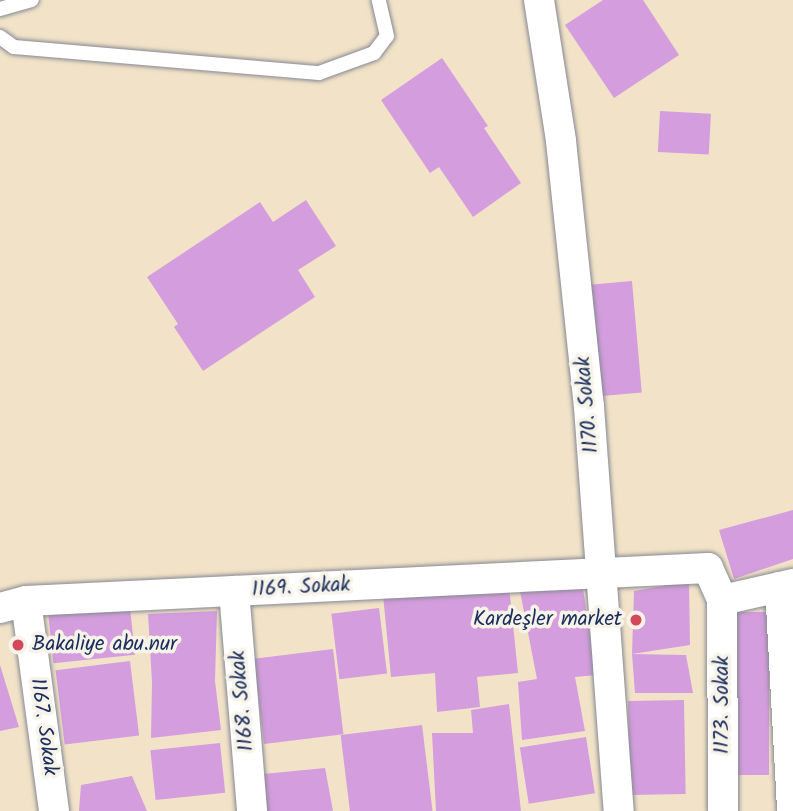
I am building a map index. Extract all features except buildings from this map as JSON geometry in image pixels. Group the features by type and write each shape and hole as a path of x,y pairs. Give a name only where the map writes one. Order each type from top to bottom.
{"street":[{"name":"1170. Sokak","path":"539,0 565,180 589,407 619,811"},
{"name":"1169. Sokak","path":"13,605 234,591 708,568 722,600"},
{"path":"722,600 786,586 792,811"},
{"name":"1168. Sokak","path":"234,591 252,811"},
{"name":"1173. Sokak","path":"722,600 723,811"},
{"name":"1167. Sokak","path":"13,605 54,811"}],"lane":[{"path":"0,9 33,0"},
{"path":"0,37 14,47 319,73 374,53 387,36 379,0"}],"place":[{"name":"Kardeşler market","path":"636,620"},
{"name":"Bakaliye abu.nur","path":"18,645"}]}
